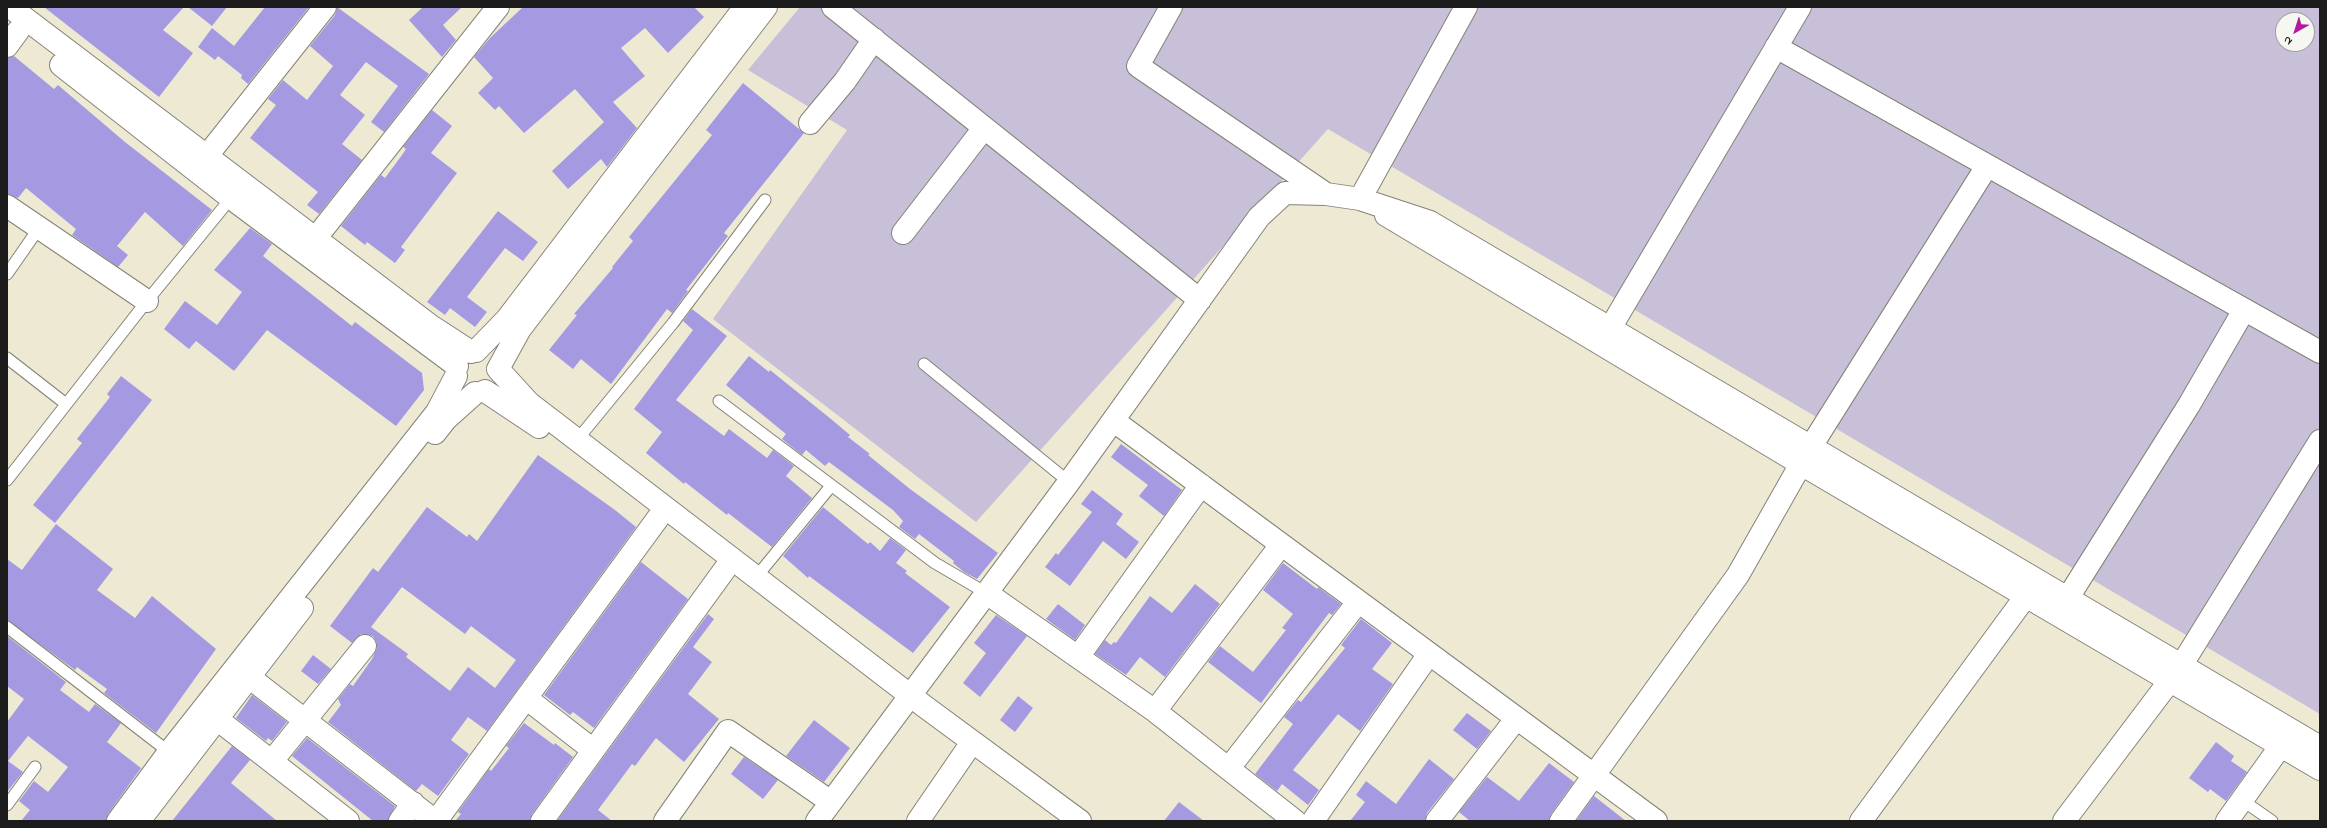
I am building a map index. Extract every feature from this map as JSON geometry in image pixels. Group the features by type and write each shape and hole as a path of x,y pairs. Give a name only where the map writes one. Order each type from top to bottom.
{"street":[{"path":"10,7 314,239 432,326 465,361 462,387 480,392 522,414 725,569 906,699 1080,821"},
{"path":"206,157 325,7"},
{"path":"314,239 498,7"},
{"path":"118,821 169,752 437,412 465,361 507,319 745,7"},
{"path":"139,821 446,419 480,392 495,383 498,369 520,329 766,7"},
{"path":"833,7 1200,300"},
{"path":"1172,7 1138,66 1326,194"},
{"path":"1360,198 1466,7"},
{"path":"1605,336 1800,7"},
{"path":"11,33 231,198 465,361 491,356 498,369 530,403 757,576 906,699 966,751 1060,821"},
{"path":"810,123 845,81 874,39"},
{"path":"1776,47 2320,352"},
{"path":"903,233 984,128"},
{"path":"1561,821 1738,575 1806,456 1987,166"},
{"path":"817,821 906,699 988,594 1114,421 1259,217 1285,193 1326,194 1360,198 1425,230 2287,739 2320,768"},
{"path":"7,206 147,301"},
{"path":"2062,606 2189,405 2244,310"},
{"path":"1114,421 1656,821"},
{"path":"2064,821 2175,673 2320,441"},
{"path":"1806,456 2026,596 2062,606"},
{"path":"1078,657 1200,485"},
{"path":"249,676 435,821 658,518"},
{"path":"1155,711 1281,545"},
{"path":"542,821 725,569"},
{"path":"988,594 1155,711 1295,821"},
{"path":"1861,821 2026,596"},
{"path":"1229,768 1358,602"},
{"path":"272,761 365,646"},
{"path":"1313,821 1429,654"},
{"path":"526,698 593,750"},
{"path":"217,718 348,821"},
{"path":"1436,821 1516,719"},
{"path":"665,821 728,731 831,802"},
{"path":"2287,739 2320,748"},
{"path":"2227,821 2287,739"},
{"path":"918,821 966,751"},
{"path":"400,821 413,803"}],"lane":[{"path":"7,480 147,301 231,198"},
{"path":"577,440 672,323 765,200"},
{"path":"7,274 39,228"},
{"path":"7,358 66,404"},
{"path":"924,364 1069,482"},
{"path":"719,401 935,563 988,594"},
{"path":"757,576 831,486"},
{"path":"7,627 169,752"},
{"path":"7,805 35,767"},
{"path":"2242,800 2272,821"}],"shaded area":[{"path":"800,7 2320,7 2320,714 1328,129 976,522 713,319 847,130 748,70"}],"building":[{"path":"44,7 184,7 163,30 193,53 159,97"},
{"path":"188,7 227,7 212,26"},
{"path":"265,7 309,7 248,84 241,78 242,75 218,56 215,60 198,47 212,28 234,46"},
{"path":"337,7 429,74 384,132 371,122 398,86 366,62 340,95 365,115 342,144 362,160 319,214 307,205 318,192 250,138 276,105 268,99 283,80 307,100 333,66 310,46 335,15"},
{"path":"423,7 462,7 443,25 456,40 442,57 409,20"},
{"path":"523,7 694,7 704,17 668,53 645,28 621,48 645,76 613,102 637,128 607,167 601,159 568,189 552,171 604,122 575,89 524,133 499,106 495,110 478,93 493,78 474,57 490,38"},
{"path":"14,56 54,89 58,85 125,142 212,210 183,246 145,212 117,246 128,255 118,267 72,235 76,229 26,188 18,198 7,194 7,58"},
{"path":"743,83 804,133 724,233 728,236 686,290 688,291 672,313 667,309 611,384 581,359 573,369 549,350 577,315 574,314 613,268 612,267 633,241 629,237 712,135 706,130"},
{"path":"432,110 452,126 431,153 457,173 401,247 405,250 395,263 367,242 365,245 341,226 381,175 385,178 406,149 403,147"},
{"path":"498,211 538,242 523,261 505,248 467,297 487,312 475,327 450,308 445,315 427,302"},
{"path":"250,228 272,244 263,256 352,326 355,322 422,373 424,390 396,426 267,330 234,371 196,341 189,349 164,329 185,301 217,325 242,292 214,270"},
{"path":"692,309 727,336 676,400 724,436 729,429 767,458 773,450 794,466 786,476 812,498 772,547 728,513 727,515 685,482 684,484 646,453 662,432 634,409 693,330 683,321"},
{"path":"749,356 769,372 770,370 831,419 850,435 848,437 870,454 868,455 910,489 998,553 977,579 964,572 953,563 954,561 919,534 915,539 899,527 903,521 893,510 829,462 825,466 806,450 802,455 782,439 786,434 726,385"},
{"path":"121,376 152,400 55,523 33,505 82,443 77,439 110,397 107,394"},
{"path":"1121,444 1182,490 1164,516 1139,496 1148,485 1111,457"},
{"path":"538,455 615,510 636,527 487,731 468,717 451,740 469,754 438,796 422,784 416,791 328,722 341,705 338,699 350,684 353,686 372,659 377,648 376,641 373,636 361,634 352,643 330,626 373,568 378,572 427,507 467,537 469,534 477,541","holes":["402,587 465,634 471,626 516,660 495,688 468,667 450,691 406,657 408,654 371,627"]},
{"path":"1092,490 1123,514 1116,524 1139,542 1126,559 1103,541 1070,586 1045,567 1056,553 1058,555 1092,512 1081,504"},
{"path":"823,507 868,544 870,542 880,551 890,538 906,550 896,563 907,571 905,573 950,607 913,653 809,576 808,578 783,556"},
{"path":"56,524 113,569 97,590 135,618 152,596 216,649 156,733 104,693 107,689 77,667 75,670 7,620 7,559 22,570"},
{"path":"641,562 688,599 594,728 573,712 570,715 544,695"},
{"path":"1283,563 1317,589 1318,587 1341,604 1332,615 1329,613 1261,703 1208,662 1220,646 1253,672 1286,630 1282,628 1293,614 1263,590"},
{"path":"1195,584 1220,604 1165,677 1140,657 1126,675 1095,654 1105,640 1111,645 1114,642 1116,643 1150,596 1172,613"},
{"path":"1058,604 1085,625 1075,640 1046,619"},
{"path":"708,614 714,619 693,647 712,662 688,694 719,719 684,762 656,738 635,766 632,764 598,810 612,821 557,821"},
{"path":"996,615 1027,636 980,697 963,683 986,653 974,643"},
{"path":"1361,619 1392,643 1372,669 1393,684 1360,731 1338,714 1293,770 1319,790 1308,805 1282,784 1277,791 1255,774 1293,724 1284,717 1298,700 1301,702 1345,648 1341,645"},
{"path":"7,636 66,682 60,690 89,712 95,704 121,723 107,742 141,768 108,814 106,821 21,821 30,810 19,801 34,781 48,792 68,767 28,736 8,761 23,772 7,792 7,722 24,699 7,686"},
{"path":"313,655 331,669 318,684 301,671"},
{"path":"252,695 287,722 272,741 268,738 266,741 236,718"},
{"path":"1018,696 1033,708 1015,732 1000,720"},
{"path":"1467,713 1491,731 1477,749 1453,730"},
{"path":"814,720 850,748 824,782 786,756"},
{"path":"524,723 554,745 555,743 573,757 532,814 530,821 455,821 461,814 458,812 489,769 491,771 509,748 506,746"},
{"path":"307,738 395,806 388,821 373,821 292,756"},
{"path":"2216,742 2234,756 2231,761 2247,772 2226,801 2210,789 2208,792 2189,778"},
{"path":"232,746 250,760 231,783 277,821 172,821"},
{"path":"744,757 778,780 763,799 731,774"},
{"path":"1429,759 1454,779 1427,813 1425,821 1350,821 1365,802 1356,795 1366,781 1396,804"},
{"path":"1549,763 1574,782 1551,814 1549,821 1470,821 1459,812 1487,777 1519,801"},
{"path":"1594,796 1626,821 1576,821"},
{"path":"1179,802 1204,821 1164,821"}]}
